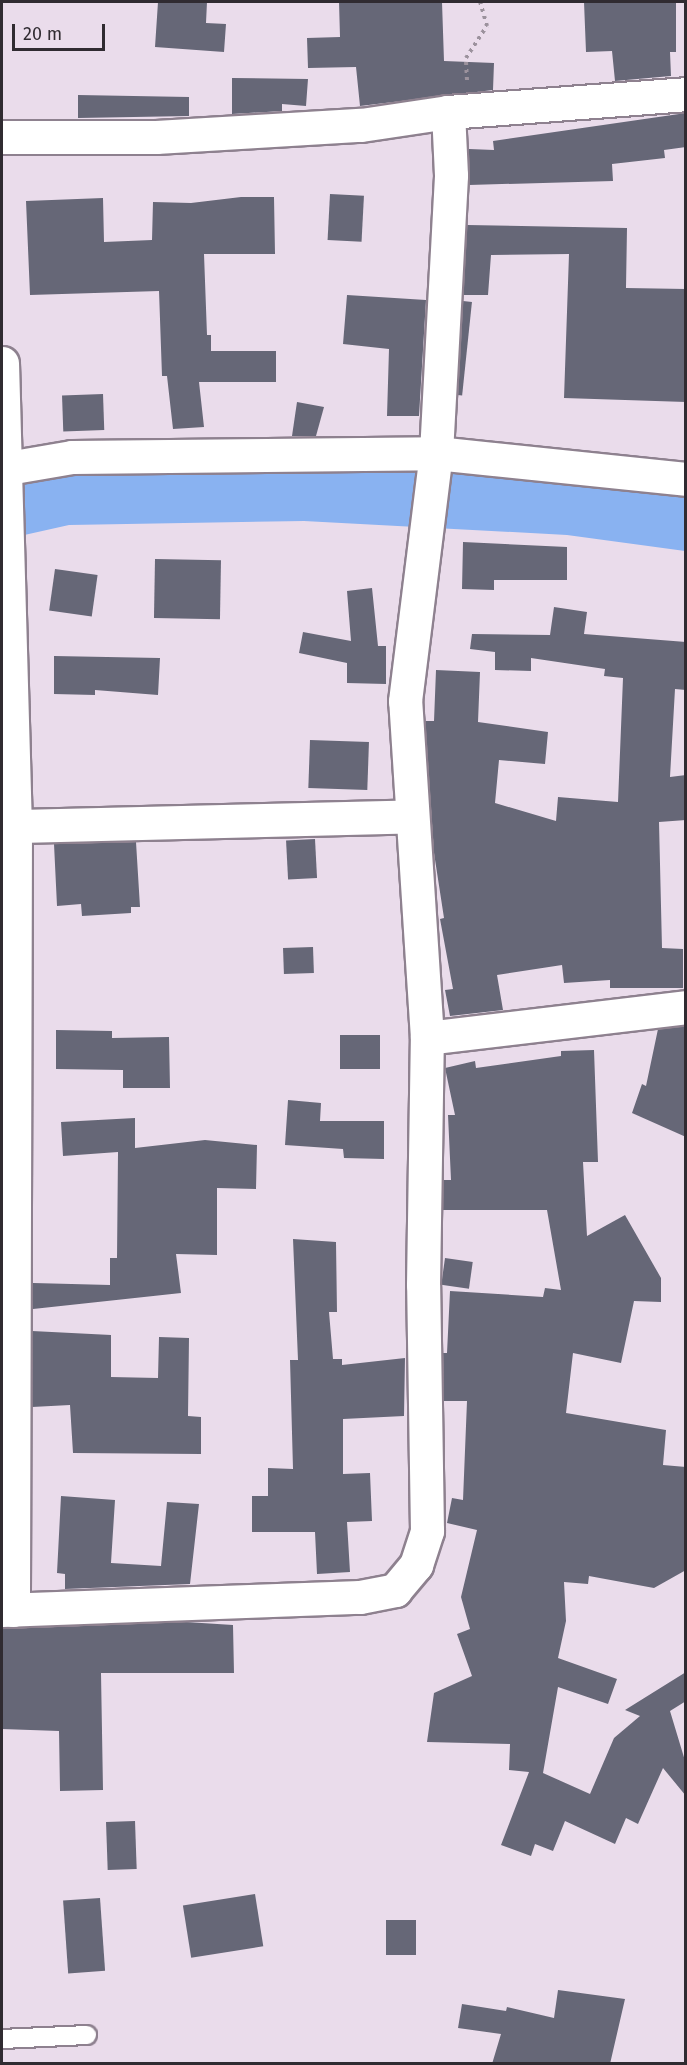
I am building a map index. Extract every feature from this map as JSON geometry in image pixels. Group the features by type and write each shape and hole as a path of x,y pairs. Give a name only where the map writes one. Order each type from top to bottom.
{"street":[{"path":"2,137 156,137 361,125 458,111 686,94"},
{"path":"2,363 7,785 15,826 7,1610 360,1597 394,1590 416,1565 427,1531 423,1285 427,1038 405,701 428,539 436,453 451,175 458,111"},
{"path":"2,469 72,457 436,453 686,479"},
{"path":"15,826 411,816"},
{"path":"427,1038 686,1007"}],"lane":[{"path":"2,2039 87,2035"}],"path":[{"path":"458,111 466,58 487,26 480,2"}],"water":[{"path":"456,467 685,497 685,551 567,535 304,521 69,525 2,540 2,486 72,474"}],"building":[{"path":"158,2 207,2 206,23 226,24 224,52 155,47"},
{"path":"339,2 442,2 444,61 494,63 493,90 360,106 356,67 308,68 307,38 340,37"},
{"path":"584,2 676,2 676,52 670,52 671,76 615,81 612,51 586,52"},
{"path":"232,78 308,79 306,106 282,104 282,111 232,114"},
{"path":"78,95 189,97 189,116 78,118"},
{"path":"686,113 686,147 664,150 665,158 612,164 613,181 469,185 469,149 494,150 493,141"},
{"path":"330,194 364,196 362,242 328,240"},
{"path":"241,197 274,197 275,254 204,254 207,335 211,335 211,351 276,351 276,382 199,382 204,427 173,429 167,376 162,376 159,291 30,295 26,201 103,198 104,242 152,240 153,202 191,203"},
{"path":"467,225 627,228 626,288 686,289 686,402 564,398 569,254 491,255 488,295 463,295"},
{"path":"347,295 426,300 419,416 387,416 389,349 343,344"},
{"path":"463,301 472,302 462,395 453,394"},
{"path":"103,394 104,430 63,431 62,395"},
{"path":"297,402 324,407 316,436 292,436"},
{"path":"463,542 567,547 567,580 494,580 494,590 462,589"},
{"path":"155,559 221,560 220,619 154,618"},
{"path":"55,569 98,575 92,617 49,611"},
{"path":"372,588 378,646 386,646 386,684 347,683 347,663 299,653 303,632 351,641 347,591"},
{"path":"554,607 587,612 584,634 686,642 686,690 675,689 670,777 686,775 686,820 659,822 662,948 683,949 683,988 610,988 610,980 564,983 562,965 497,975 503,1010 450,1016 445,990 453,989 440,919 444,918 434,853 425,721 434,721 436,670 480,672 478,722 548,732 545,764 499,760 495,803 556,821 558,797 618,802 623,678 604,676 605,669 531,658 531,671 495,670 495,652 470,649 472,634 550,635"},
{"path":"54,656 160,658 158,695 95,690 95,695 54,694"},
{"path":"310,740 369,742 367,790 308,788"},
{"path":"315,839 317,878 288,879 286,841"},
{"path":"136,842 140,907 131,907 131,913 82,916 81,904 57,906 54,844"},
{"path":"313,947 314,973 284,974 283,948"},
{"path":"686,1026 686,1137 632,1113 642,1084 646,1086 658,1029"},
{"path":"56,1030 112,1031 112,1038 169,1037 170,1088 123,1088 123,1070 56,1069"},
{"path":"340,1035 380,1035 380,1069 340,1069"},
{"path":"594,1050 598,1162 583,1162 587,1236 625,1215 661,1278 661,1302 634,1301 621,1363 573,1353 566,1413 666,1430 663,1465 686,1467 686,1570 654,1588 589,1576 588,1584 564,1582 566,1621 558,1658 617,1679 608,1704 558,1687 543,1773 590,1794 614,1738 640,1716 625,1710 686,1672 686,1701 670,1711 686,1764 686,1796 663,1768 638,1824 626,1818 615,1844 565,1821 553,1851 535,1844 531,1856 501,1845 529,1772 509,1770 510,1744 427,1742 434,1693 472,1676 457,1634 470,1629 461,1597 477,1530 447,1523 452,1498 463,1500 467,1401 444,1401 443,1353 447,1353 450,1291 543,1297 545,1288 561,1290 547,1210 443,1210 443,1180 451,1180 448,1115 455,1115 445,1068 475,1061 476,1068 561,1056 561,1051"},
{"path":"288,1100 321,1103 320,1121 384,1121 384,1159 344,1158 343,1149 285,1145"},
{"path":"135,1118 135,1148 205,1140 257,1145 256,1189 217,1188 217,1255 176,1254 181,1293 33,1309 33,1283 110,1285 110,1258 117,1258 118,1152 63,1156 61,1122"},
{"path":"293,1239 336,1242 337,1312 329,1312 333,1359 342,1359 342,1365 405,1358 404,1416 343,1419 343,1474 370,1473 372,1521 347,1522 350,1572 317,1574 315,1532 252,1532 252,1496 268,1496 268,1468 293,1469 290,1360 298,1360"},
{"path":"445,1258 473,1262 469,1289 441,1285"},
{"path":"32,1331 111,1335 111,1377 158,1378 159,1337 189,1338 188,1416 201,1417 201,1454 73,1453 70,1405 32,1407"},
{"path":"61,1496 115,1500 111,1563 161,1566 167,1502 199,1504 190,1584 65,1589 65,1574 57,1573"},
{"path":"186,1622 233,1625 234,1673 101,1673 103,1790 60,1791 59,1731 2,1729 2,1629"},
{"path":"135,1821 137,1869 108,1870 106,1822"},
{"path":"255,1894 263,1946 191,1958 183,1905"},
{"path":"100,1898 105,1971 68,1973 63,1901"},
{"path":"386,1920 416,1920 416,1955 386,1955"},
{"path":"558,1990 625,1999 610,2064 492,2064 501,2034 458,2028 462,2004 506,2011 507,2007 554,2018"}]}
